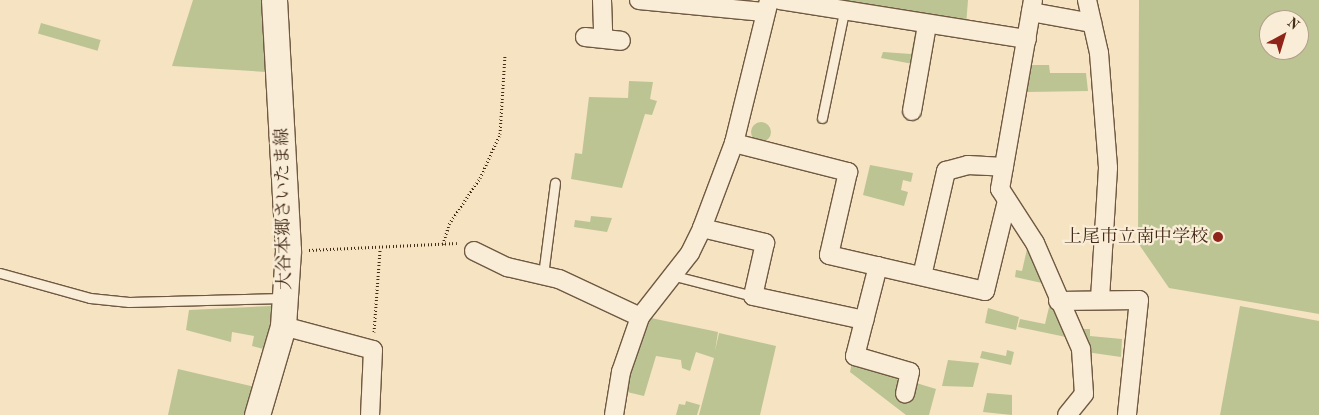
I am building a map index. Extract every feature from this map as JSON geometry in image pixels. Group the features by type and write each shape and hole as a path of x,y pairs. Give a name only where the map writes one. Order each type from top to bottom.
{"main road":[{"name":"大谷本郷さいたま線","path":"257,415 283,326 288,250 274,0"}],"street":[{"path":"602,0 603,38"},
{"path":"614,415 621,372 640,317 702,228 734,143 766,6 640,0"},
{"path":"780,0 844,12 1027,39"},
{"path":"1087,0 1092,23 1108,168 1100,297"},
{"path":"1067,415 1084,394 1080,349 1035,243 1000,189 1032,6 1092,23"},
{"path":"912,110 927,25"},
{"path":"585,37 621,41"},
{"path":"734,143 848,172 829,255 985,291 1006,201"},
{"path":"922,276 946,171 968,165 1004,167"},
{"path":"702,228 765,243 753,296 864,320"},
{"path":"474,250 489,261 543,275 640,317"},
{"path":"878,266 855,356 910,372 905,393"},
{"path":"1058,301 1100,297 1139,300 1127,415"},
{"path":"283,326 373,350 370,415"}],"lane":[{"path":"822,118 844,12"},
{"path":"543,275 555,183"},
{"path":"0,273 90,298 128,302 286,298"},
{"path":"671,275 753,296"}],"path":[{"path":"443,244 449,224 480,178 500,134 505,55"},
{"path":"288,250 380,250 458,243 474,250"},
{"path":"373,350 380,250"}],"green space":[{"path":"193,0 262,0 266,72 172,66"},
{"path":"830,0 968,0 966,25"},
{"name":"上尾市立南中学校","path":"1139,0 1319,0 1319,314 1169,288 1138,243"},
{"path":"41,23 101,40 98,51 38,34"},
{"path":"915,33 919,34 913,64 881,58 883,52 911,54"},
{"path":"1032,65 1049,65 1050,73 1086,73 1088,91 1027,92"},
{"path":"629,81 653,82 650,99 657,101 652,115 645,114 622,188 571,179 575,153 582,154 589,97 628,98"},
{"path":"761,122 768,125 771,132 768,139 761,142 754,139 751,132 754,125"},
{"path":"870,165 913,173 911,182 903,180 901,190 908,192 904,206 863,195"},
{"path":"591,216 612,218 607,232 574,227 575,220 590,222"},
{"path":"1027,249 1042,283 1015,277 1016,270 1022,271"},
{"path":"1050,303 1066,337 1018,327 1020,319 1045,324"},
{"path":"271,306 273,329 267,350 252,346 254,336 232,332 231,342 186,330 189,310"},
{"path":"1240,306 1319,321 1319,415 1220,415"},
{"path":"988,308 1019,317 1016,330 985,323"},
{"path":"651,318 718,332 715,351 719,333 776,346 760,415 699,415 714,358 696,352 690,371 682,368 681,360 656,356 644,396 627,392 631,367"},
{"path":"1080,329 1090,329 1090,336 1122,339 1121,357 1086,352"},
{"path":"1007,350 1014,352 1011,365 980,358 982,351 1006,356"},
{"path":"948,360 979,363 973,387 942,386"},
{"path":"852,362 895,376 900,383 896,393 909,397 913,382 936,389 929,415 906,415 850,372"},
{"path":"178,369 255,387 246,415 168,415"},
{"path":"987,393 1012,395 1012,415 983,412"},
{"path":"686,401 700,405 697,415 676,415 679,404 685,405"}],"place":[{"name":"上尾市立南中学校","path":"1218,237"}]}
